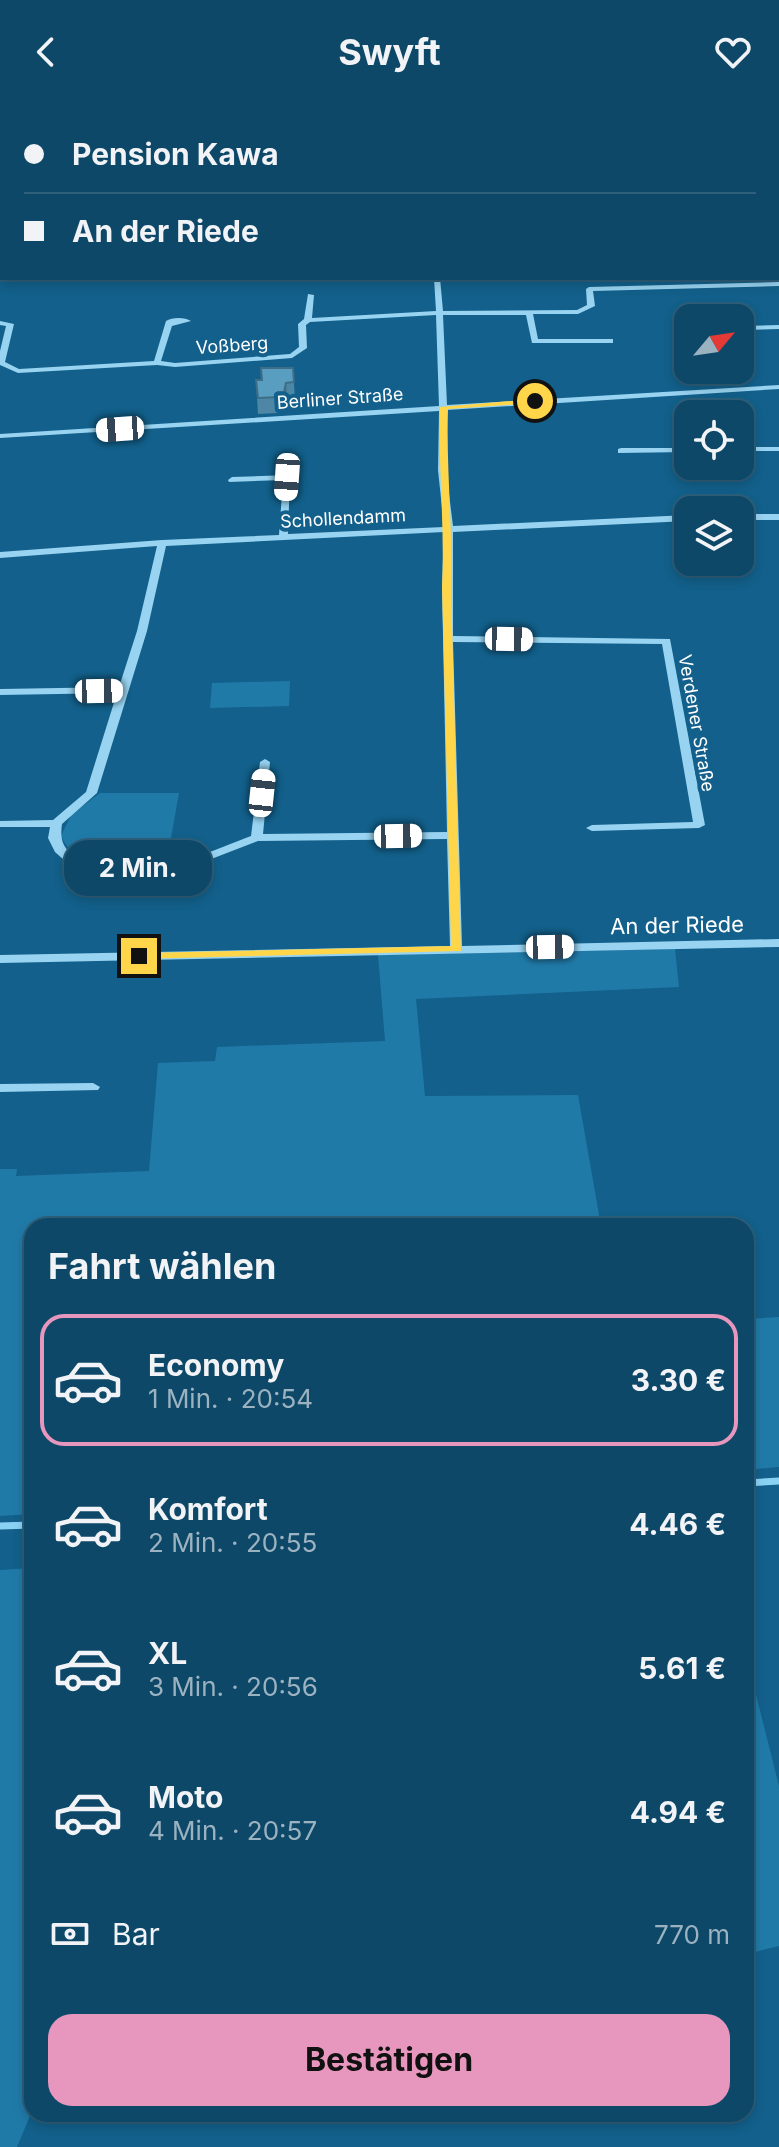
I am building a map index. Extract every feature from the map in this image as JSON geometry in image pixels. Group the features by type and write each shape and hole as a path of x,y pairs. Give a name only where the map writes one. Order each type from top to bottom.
{"street":[{"path":"437,280 444,407 442,470 449,529 456,949"},
{"path":"308,320 588,309 589,289 779,284"},
{"name":"Voßberg","path":"0,323 10,324 0,363 18,371 157,363 188,365 292,356 303,348 302,324 308,320 310,295"},
{"path":"529,313 535,341 610,341"},
{"path":"157,363 166,329 172,324"},
{"path":"754,328 779,327"},
{"path":"0,372 18,371"},
{"name":"Berliner Straße","path":"0,436 779,387"},
{"path":"754,449 779,449"},
{"path":"621,451 674,450"},
{"path":"232,480 287,477 283,537"},
{"path":"754,517 779,517"},
{"name":"Schollendamm","path":"0,555 162,543 674,519"},
{"path":"0,824 56,823 91,793 125,690 162,543"},
{"name":"Verdener Straße","path":"449,639 666,641 699,825 592,828"},
{"path":"0,692 125,690"},
{"path":"257,838 265,762"},
{"path":"56,823 54,838 61,852 77,865 103,874 129,876 171,870 257,838 454,835"},
{"name":"An der Riede","path":"0,959 779,943"},
{"path":"0,1088 93,1087"}],"shaded area":[{"path":"290,681 289,706 210,708 212,683"},
{"path":"100,793 179,793 166,866 137,871 107,869 93,865 69,849 61,836 71,815"},
{"path":"675,949 679,987 416,999 425,1096 578,1095 600,1218 24,1218 24,1514 0,1516 0,1169 17,1169 16,1176 149,1171 158,1063 215,1061 217,1047 385,1041 378,955"},
{"path":"779,1317 779,1467 754,1469 754,1319"},
{"path":"24,1568 24,2122 27,2122 17,2147 0,2147 0,1570"},
{"path":"754,1687 779,1786 779,1946 754,1952"}],"building":[{"path":"261,368 293,368 294,382 286,383 284,392 278,392 279,397 258,398 256,380 262,380"}],"waterway":[{"path":"754,1483 779,1481"},
{"path":"0,1526 24,1525"}],"route":[{"path":"139,956 456,949 447,587 449,529 442,470 444,407 535,401"}]}
